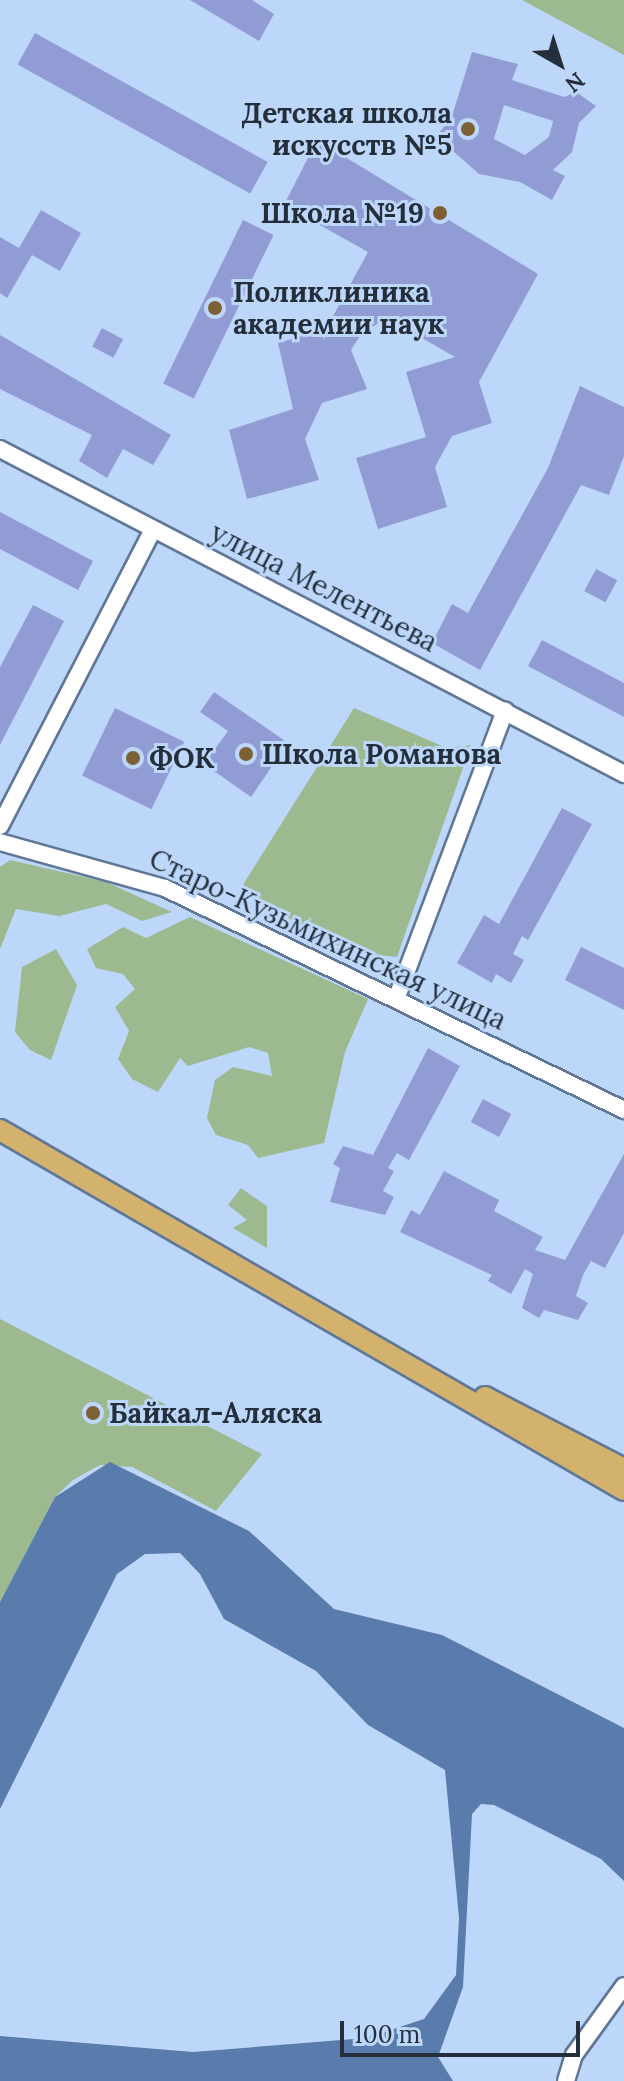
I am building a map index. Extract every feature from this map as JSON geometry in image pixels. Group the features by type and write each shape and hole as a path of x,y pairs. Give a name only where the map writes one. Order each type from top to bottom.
{"main road":[{"path":"0,1130 437,1377 624,1490"},
{"path":"437,1377 624,1469"}],"street":[{"name":"улица Мелентьева","path":"0,449 152,531 624,774"},
{"path":"0,826 152,531"},
{"path":"398,994 505,711"},
{"name":"Старо-Кузьмихинская улица","path":"0,842 131,874 398,994 624,1110"},
{"path":"566,2081 589,2030 624,1986"}],"green space":[{"path":"522,0 624,0 624,55"},
{"path":"354,708 447,748 471,745 397,957 350,952 239,891"},
{"path":"10,860 106,882 172,912 142,921 106,904 59,916 16,909 0,949 0,867"},
{"path":"190,917 368,999 345,1052 324,1143 258,1158 248,1145 216,1135 207,1118 215,1080 233,1067 272,1076 268,1053 249,1047 188,1066 180,1058 158,1092 132,1079 118,1059 129,1031 115,1007 135,989 123,974 96,968 87,949 123,927 146,938"},
{"path":"56,949 77,985 51,1060 30,1050 15,1032 22,967"},
{"path":"241,1188 267,1206 267,1248 233,1228 247,1220 228,1205"},
{"path":"0,1319 262,1454 216,1511 132,1467 100,1465 73,1480 55,1497 0,1602"}],"water":[{"path":"110,1462 249,1531 334,1609 442,1635 624,1728 624,1881 601,1859 494,1805 481,1804 472,1814 463,1987 438,2057 453,2081 0,2081 0,2036 193,2052 366,2038 424,2019 456,1975 459,1918 445,1770 368,1725 316,1671 224,1619 200,1574 180,1553 145,1554 117,1574 0,1809 0,1602 55,1497"}],"building":[{"path":"190,0 252,0 274,14 259,41"},
{"path":"35,33 268,162 250,193 18,64"},
{"name":"Детская школа искусств №5","path":"472,52 518,64 512,80 564,97 576,92 596,106 579,123 572,152 553,170 565,176 552,200 520,182 479,174 436,136 451,119","holes":["504,105 553,121 549,137 525,155 494,139"]},
{"path":"317,140 538,274 479,382 492,423 452,436 435,467 447,507 378,529 356,458 426,437 406,372 455,357 387,318 362,333 351,350 367,389 322,403 305,439 319,480 247,499 229,430 293,409 278,343 326,329 368,252 284,205"},
{"path":"41,210 81,233 60,271 32,255 7,298 0,293 0,237 19,248"},
{"name":"Поликлиника академии наук","path":"243,220 274,235 194,398 163,384"},
{"path":"102,328 123,339 113,358 92,347"},
{"path":"0,335 171,435 153,465 123,449 107,478 79,461 92,435 0,389"},
{"path":"580,386 624,407 624,456 609,495 581,485 480,670 432,643 452,604 468,613 548,468"},
{"path":"0,512 93,561 78,590 0,549"},
{"path":"596,569 617,580 605,602 584,591"},
{"path":"33,605 64,621 0,745 0,667"},
{"path":"542,640 624,683 624,717 528,666"},
{"name":"Школа Романова","path":"214,692 288,743 251,797 204,764 228,731 200,712"},
{"name":"ФОК","path":"115,708 184,742 151,809 82,775"},
{"path":"562,808 592,824 528,940 522,936 513,954 524,960 511,983 496,974 492,983 457,963 484,915 499,924"},
{"path":"581,947 624,968 624,1010 565,980"},
{"path":"428,1048 460,1066 409,1160 397,1153 388,1168 394,1171 383,1191 394,1197 385,1215 330,1202 340,1168 333,1164 343,1146 373,1155"},
{"path":"483,1099 511,1114 499,1137 471,1122"},
{"path":"624,1154 624,1233 605,1268 591,1261 583,1275 576,1296 588,1303 578,1320 544,1310 539,1318 522,1308 533,1274 525,1269 511,1294 488,1281 492,1275 400,1232 411,1210 420,1215 444,1171 499,1200 494,1211 543,1237 535,1250 565,1260"}],"place":[{"name":"Детская школа искусств №5","path":"468,129"},
{"name":"Школа №19","path":"440,213"},
{"name":"Поликлиника академии наук","path":"215,308"},
{"name":"Школа Романова","path":"246,754"},
{"name":"ФОК","path":"133,758"},
{"name":"Байкал-Аляска","path":"93,1413"}]}
